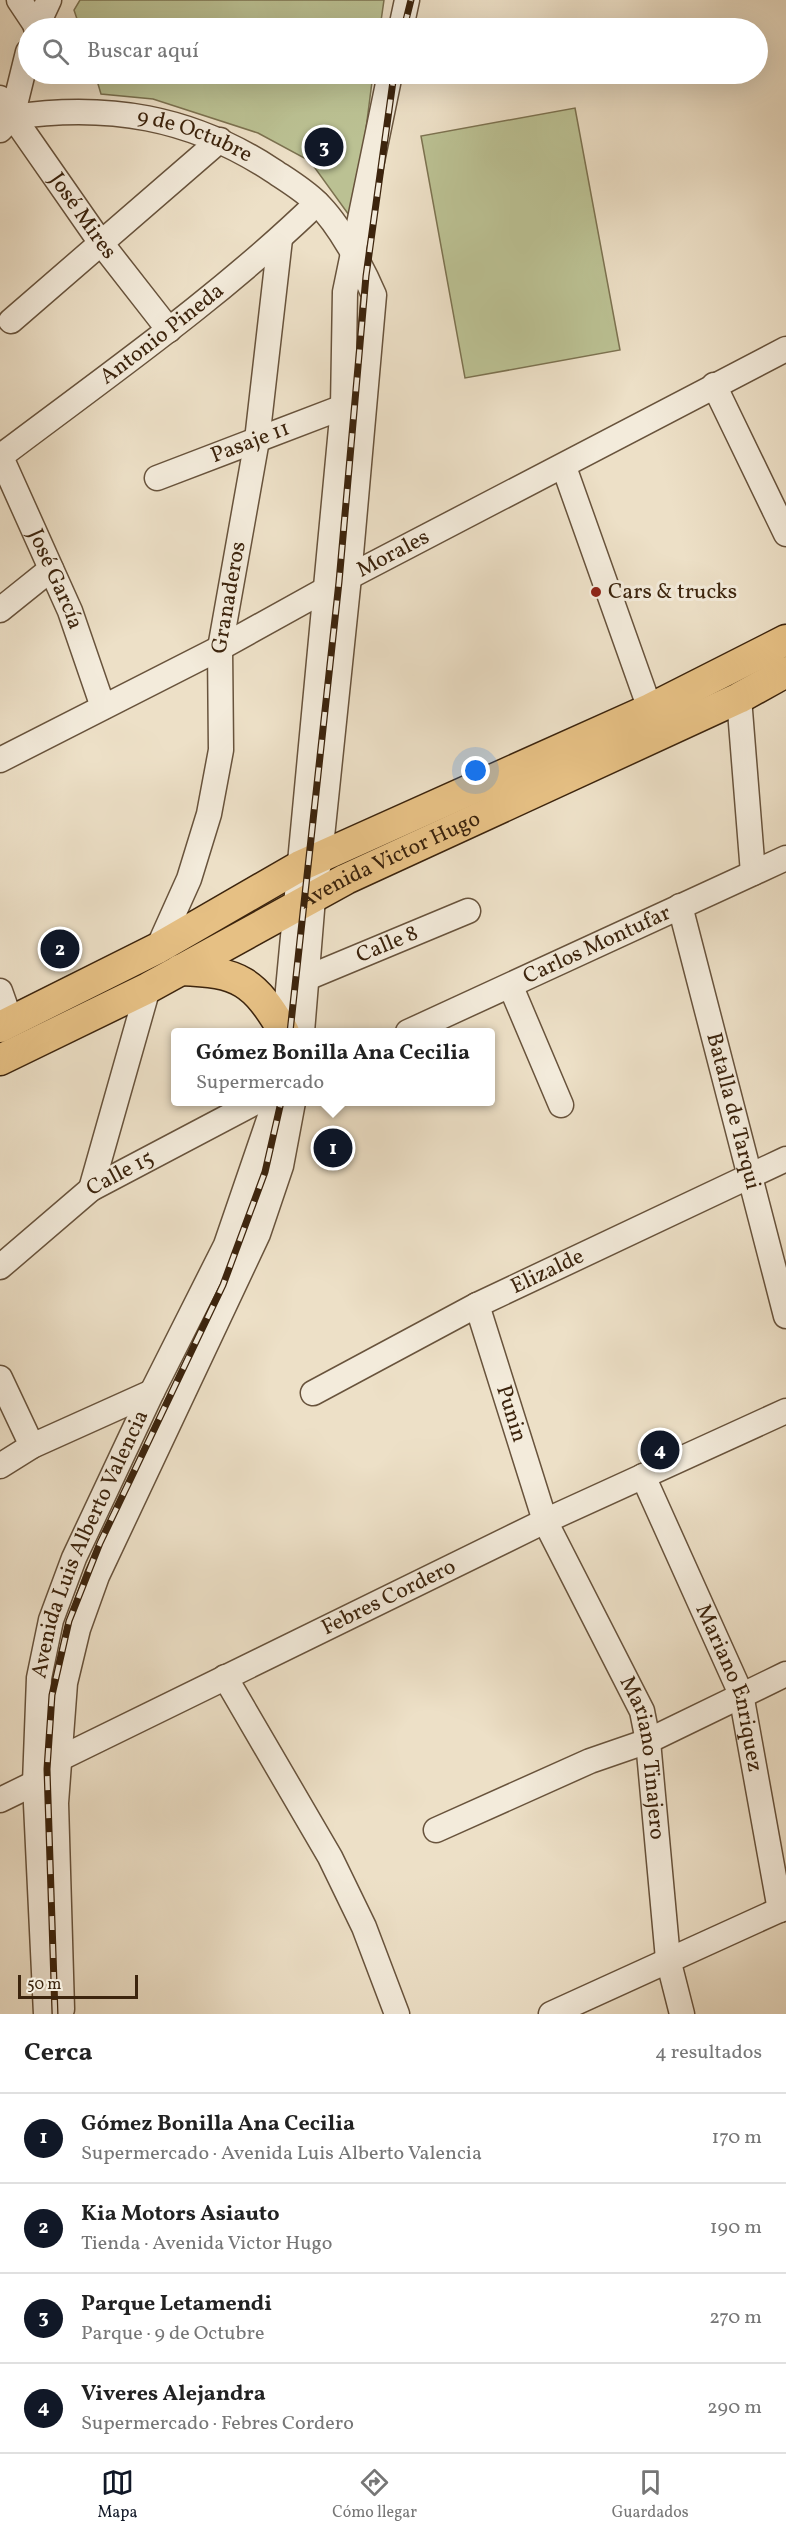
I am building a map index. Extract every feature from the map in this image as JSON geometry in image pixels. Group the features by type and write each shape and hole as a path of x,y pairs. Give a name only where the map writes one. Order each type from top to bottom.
{"main road":[{"name":"Avenida Victor Hugo","path":"6,1024 158,948 310,861 650,709 786,640"},
{"name":"Avenida Victor Hugo","path":"0,1060 148,988 357,874 739,698 786,672"},
{"path":"180,970 227,975 251,986 266,1001 282,1028"}],"street":[{"path":"19,0 30,18"},
{"path":"41,18 49,0"},
{"path":"404,18 408,0"},
{"path":"4,115 18,78"},
{"path":"310,861 343,407 345,292 388,84"},
{"name":"9 de Octubre","path":"4,115 42,112 115,112 161,120 220,140 242,150 317,203 352,255"},
{"name":"José Mires","path":"4,115 169,330"},
{"path":"10,321 220,140"},
{"name":"Antonio Pineda","path":"0,456 169,330 280,239 317,203"},
{"name":"Granaderos","path":"158,948 189,879 209,814 221,750 220,648 256,440 280,239"},
{"path":"285,1028 349,577 374,295 352,255"},
{"name":"Morales","path":"0,760 102,706 220,648 349,577 564,467 714,385 786,349"},
{"path":"714,385 786,534"},
{"name":"Pasaje 11","path":"157,478 343,407"},
{"name":"José García","path":"0,456 70,611 102,706"},
{"path":"564,467 650,709"},
{"path":"0,610 51,569"},
{"path":"739,698 753,873"},
{"name":"Carlos Montufar","path":"417,1028 511,987 786,858"},
{"path":"302,1028 307,978 304,903"},
{"name":"Batalla de Tarqui","path":"680,906 786,1316"},
{"name":"Calle 8","path":"307,978 468,911"},
{"path":"511,987 561,1105"},
{"path":"91,1189 148,988"},
{"path":"0,991 6,1024"},
{"name":"Calle 15","path":"0,1267 91,1189 247,1106"},
{"name":"Avenida Luis Alberto Valencia","path":"46,2014 35,1783 39,1678 51,1620 74,1558 152,1392 226,1245 273,1106"},
{"name":"Avenida Luis Alberto Valencia","path":"62,2014 56,1803 65,1683 78,1629 93,1587 258,1234 281,1166 292,1106"},
{"name":"Elizalde","path":"313,1393 477,1305 786,1159"},
{"name":"Punin","path":"477,1305 545,1521"},
{"path":"0,1378 32,1446"},
{"path":"0,1467 32,1446 152,1392"},
{"name":"Febres Cordero","path":"0,1800 35,1783 59,1760 225,1677 545,1521 786,1411"},
{"name":"Mariano Enriquez","path":"643,1476 741,1694 783,1908"},
{"name":"Mariano Tinajero","path":"545,1521 642,1711 648,1741 668,1959 682,2014"},
{"path":"436,1830 590,1761 648,1741 786,1674"},
{"path":"225,1677 330,1857 363,1927 397,2014"},
{"path":"551,2014 783,1908"}],"green space":[{"path":"80,0 384,0 381,18 77,18 74,10"},
{"path":"98,84 372,84 354,222 310,161 258,133 153,99 101,94"},
{"path":"575,108 620,350 465,378 421,136"}],"railway":[{"path":"406,18 411,0"},
{"path":"290,1028 339,582 366,276 393,84"},
{"path":"55,2014 47,1769 52,1695 69,1621 100,1543 223,1285 265,1172 280,1106"}],"place":[{"name":"Parque Letamendi","path":"324,147"},
{"name":"Cars & trucks","path":"596,592"},
{"name":"Kia Motors Asiauto","path":"60,949"},
{"name":"Gómez Bonilla Ana Cecilia","path":"333,1148"},
{"name":"Viveres Alejandra","path":"660,1450"}]}
